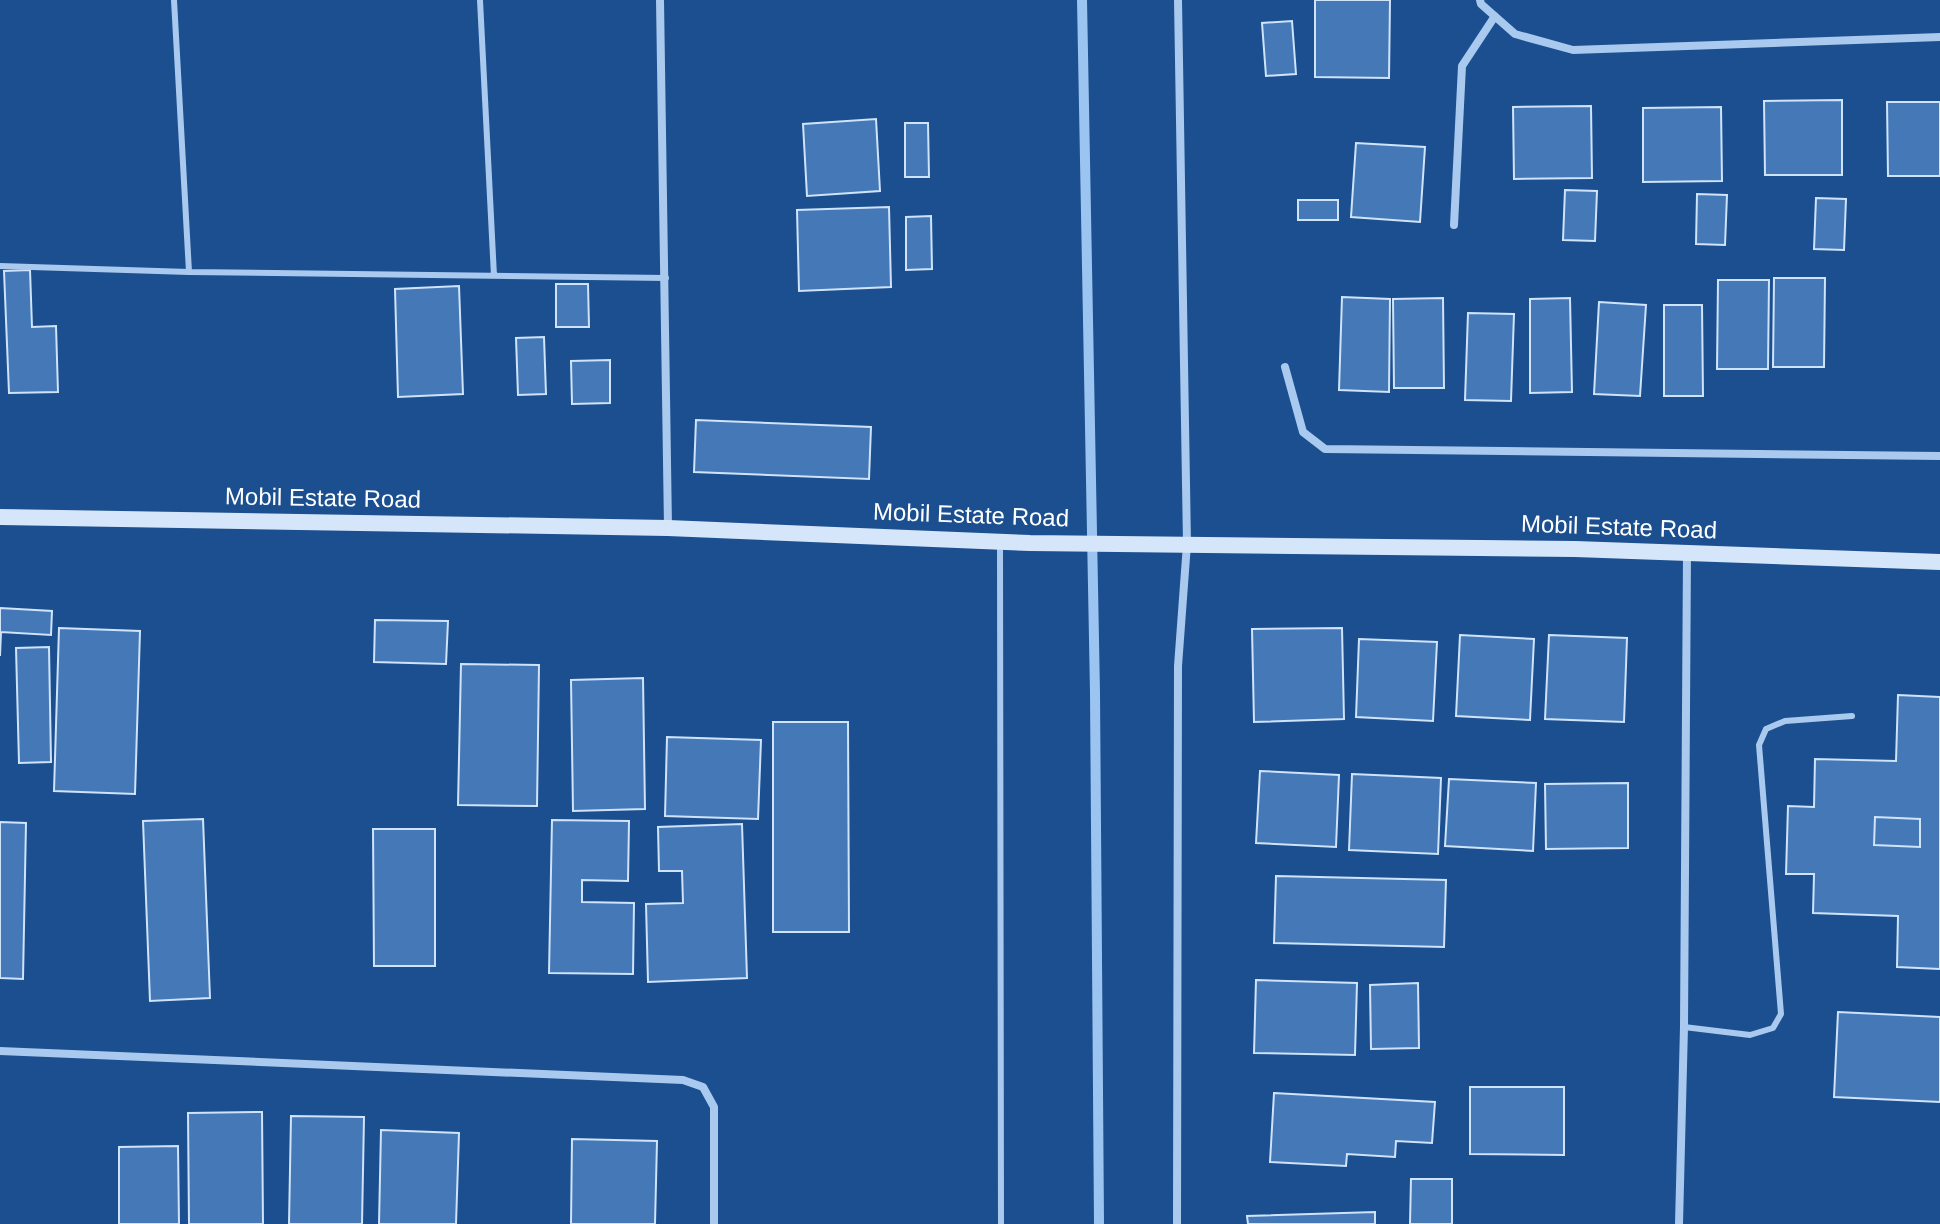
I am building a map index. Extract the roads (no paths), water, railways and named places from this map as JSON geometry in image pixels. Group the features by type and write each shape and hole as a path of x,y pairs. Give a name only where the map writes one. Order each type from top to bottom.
{"main road":[{"name":"Mobil Estate Road","path":"0,517 668,528 1030,543 1575,549 1940,562"}],"street":[{"path":"660,0 668,528"},
{"path":"1177,1224 1178,666 1187,544 1178,0"},
{"path":"1480,0 1515,34 1573,50 1940,37"},
{"path":"1454,225 1462,66 1495,16"},
{"path":"1285,367 1303,432 1325,449 1940,456"},
{"path":"1679,1224 1684,1027 1687,553"},
{"path":"0,1051 683,1080 703,1087 714,1107 714,1224"}],"lane":[{"path":"174,0 189,272"},
{"path":"480,0 494,276"},
{"path":"0,266 189,272 666,278"},
{"path":"1000,542 1001,1224"},
{"path":"1684,1027 1750,1035 1773,1028 1781,1014 1759,745 1766,729 1785,721 1852,716"}],"waterway":[{"path":"1082,0 1095,693 1099,1224"}]}
